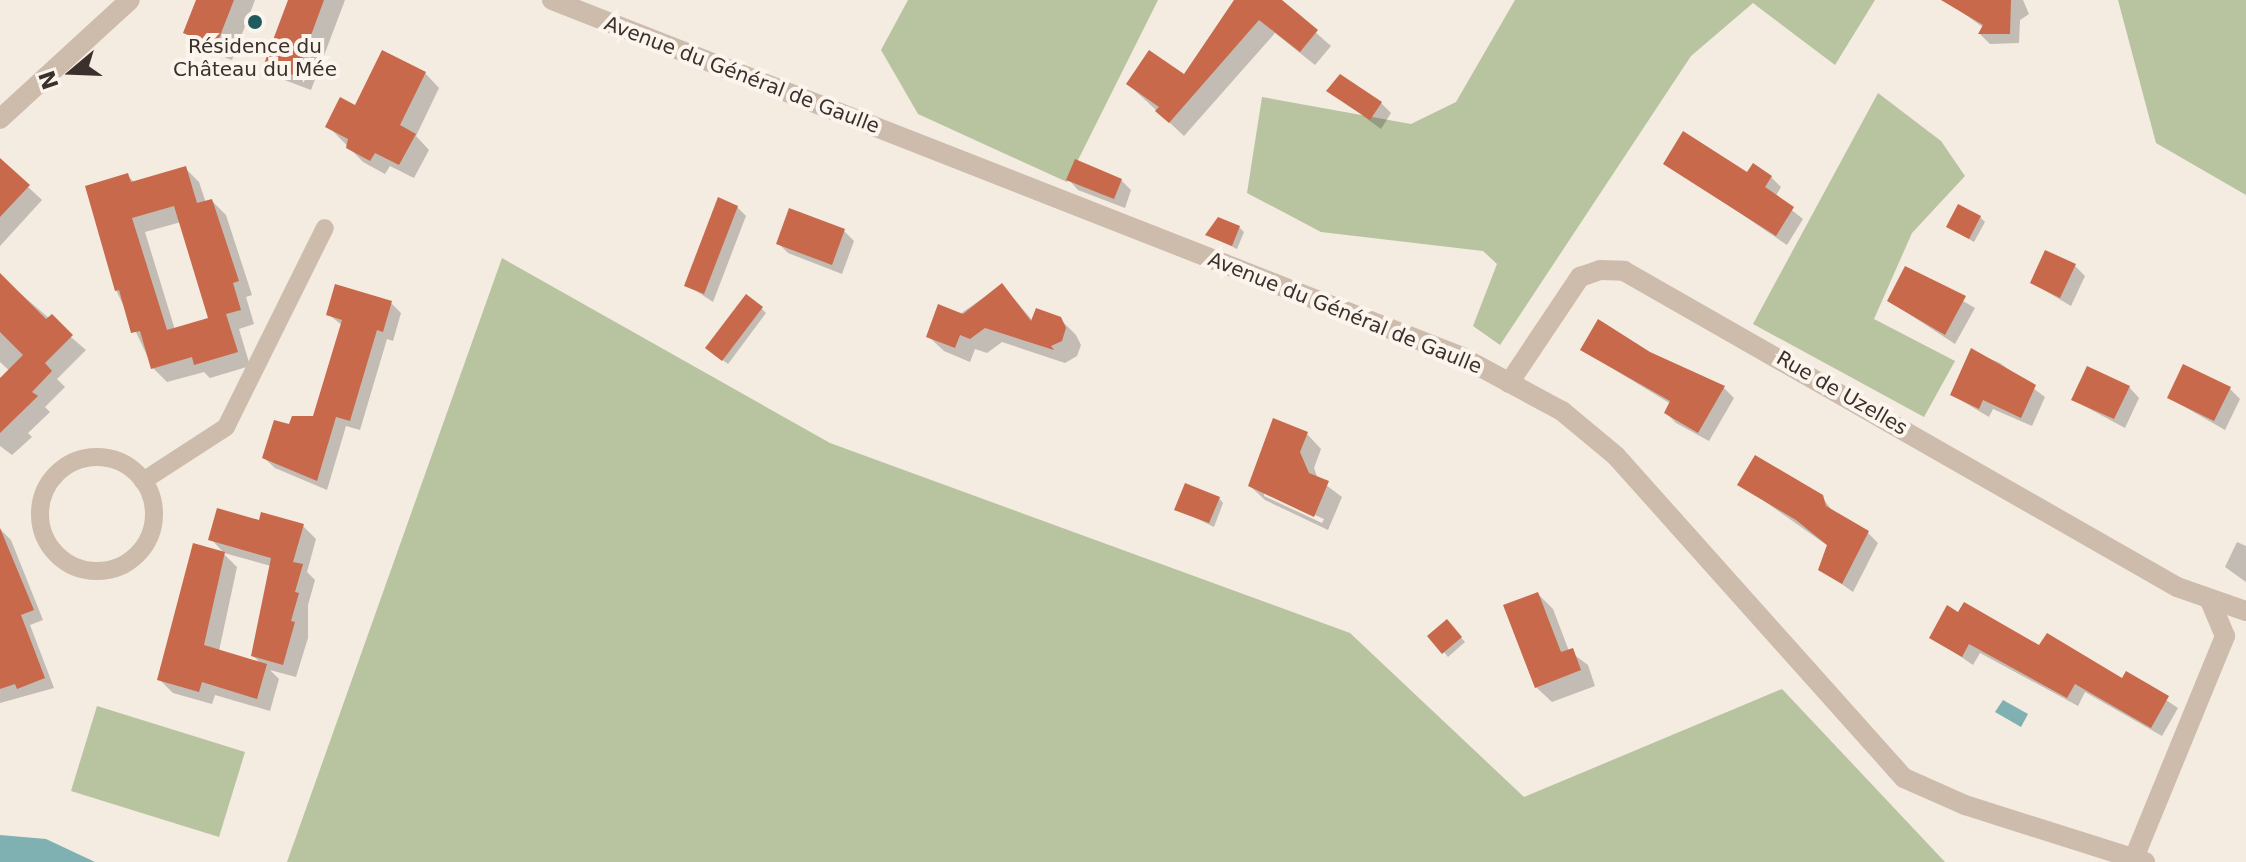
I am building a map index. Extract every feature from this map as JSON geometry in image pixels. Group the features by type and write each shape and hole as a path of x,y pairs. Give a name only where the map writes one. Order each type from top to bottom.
{"street":[{"path":"0,119 130,0"},
{"name":"Avenue du Général de Gaulle","path":"552,0 1462,357 1562,411 1616,456 1904,778 1965,805 2140,860"},
{"path":"143,481 226,427 325,228"},
{"name":"Rue de Uzelles","path":"1509,383 1580,277 1600,270 1624,271 2177,587 2246,611"},
{"path":"103,457 133,469 143,481 152,504 152,528 146,543 123,565 91,571 68,563 50,547 40,516 48,485 58,472 79,460 103,457"},
{"path":"2140,860 2225,636 2210,600"}],"green space":[{"path":"908,0 1158,0 1067,182 918,114 881,50"},
{"path":"1515,0 1875,0 1835,65 1753,3 1691,56 1500,345 1473,326 1497,264 1483,251 1321,232 1247,193 1262,97 1411,124 1456,102"},
{"path":"2118,0 2246,0 2246,195 2156,143"},
{"path":"1878,93 1941,141 1965,176 1912,233 1874,319 1955,361 1924,417 1753,324"},
{"path":"502,258 830,443 1350,633 1524,797 1782,689 1945,862 287,862"},
{"path":"97,706 245,752 219,837 71,791"}],"water":[{"path":"2003,700 2028,714 2021,727 1995,712"},
{"path":"0,835 46,839 95,862 0,862"}],"building":[{"path":"196,0 234,0 216,46 183,33"},
{"path":"288,0 324,0 296,76 264,64"},
{"path":"1234,0 1282,0 1318,30 1300,52 1259,20 1169,123 1155,111 1159,107 1126,84 1149,50 1184,74"},
{"path":"1941,0 2011,0 2010,34 1978,34 1983,25"},
{"path":"382,50 426,72 400,125 416,134 399,165 375,153 370,161 346,148 348,139 325,127 340,97 355,105"},
{"path":"1340,74 1382,102 1370,120 1326,91"},
{"path":"1683,131 1747,172 1753,163 1772,176 1765,187 1794,207 1776,236 1663,164"},
{"path":"0,158 30,185 0,217"},
{"path":"1075,159 1122,179 1114,199 1066,180"},
{"path":"186,166 197,203 212,199 239,281 233,283 241,310 226,314 238,352 194,365 192,357 151,369 140,331 131,333 119,290 115,291 85,186 128,173 131,182","holes":["174,206 208,318 167,330 132,218"]},
{"path":"718,197 738,206 704,294 684,286"},
{"path":"1958,204 1981,216 1969,239 1946,227"},
{"path":"789,208 845,229 832,265 776,244"},
{"path":"1218,217 1240,226 1232,246 1205,235"},
{"path":"2045,250 2076,264 2060,298 2030,283"},
{"path":"1905,266 1966,296 1945,335 1887,301"},
{"path":"0,273 46,319 52,314 73,335 45,363 52,371 32,392 38,396 0,433 0,378 23,355 0,332"},
{"path":"1002,283 1031,321 1036,308 1061,317 1066,328 1062,341 1051,346 1054,350 985,328 970,339 960,335 955,348 926,337 938,304 963,314"},
{"path":"335,284 392,301 383,332 377,330 350,421 336,417 317,481 262,458 274,420 289,424 292,416 313,416 342,320 326,315"},
{"path":"746,294 763,307 722,361 705,348"},
{"path":"1598,319 1650,352 1725,386 1698,433 1664,413 1670,401 1580,350"},
{"path":"1971,348 2036,385 2021,418 1983,400 1979,409 1950,395"},
{"path":"2183,364 2231,387 2214,421 2167,398"},
{"path":"2087,366 2130,386 2114,419 2071,400"},
{"path":"1273,418 1308,432 1300,452 1309,473 1329,481 1314,517 1248,486"},
{"path":"1755,455 1823,495 1826,506 1869,531 1842,584 1818,570 1827,545 1796,520 1737,485"},
{"path":"1185,483 1220,497 1209,523 1174,510"},
{"path":"217,508 259,520 261,512 304,524 293,562 303,564 291,621 295,622 283,665 251,656 271,558 208,540"},
{"path":"0,528 34,610 21,615 45,678 17,689 15,684 0,689"},
{"path":"193,543 225,552 204,645 267,664 257,699 202,682 199,692 157,680"},
{"path":"1538,592 1561,652 1573,648 1581,670 1535,688 1503,605"},
{"path":"1964,602 2039,645 2047,633 2122,678 2126,671 2169,696 2151,728 2075,684 2067,698 1969,644 1962,657 1929,638 1947,605 1958,612"},
{"path":"1447,619 1462,637 1442,654 1427,636"}],"place":[{"name":"Résidence du Château du Mée","path":"255,22"}]}
